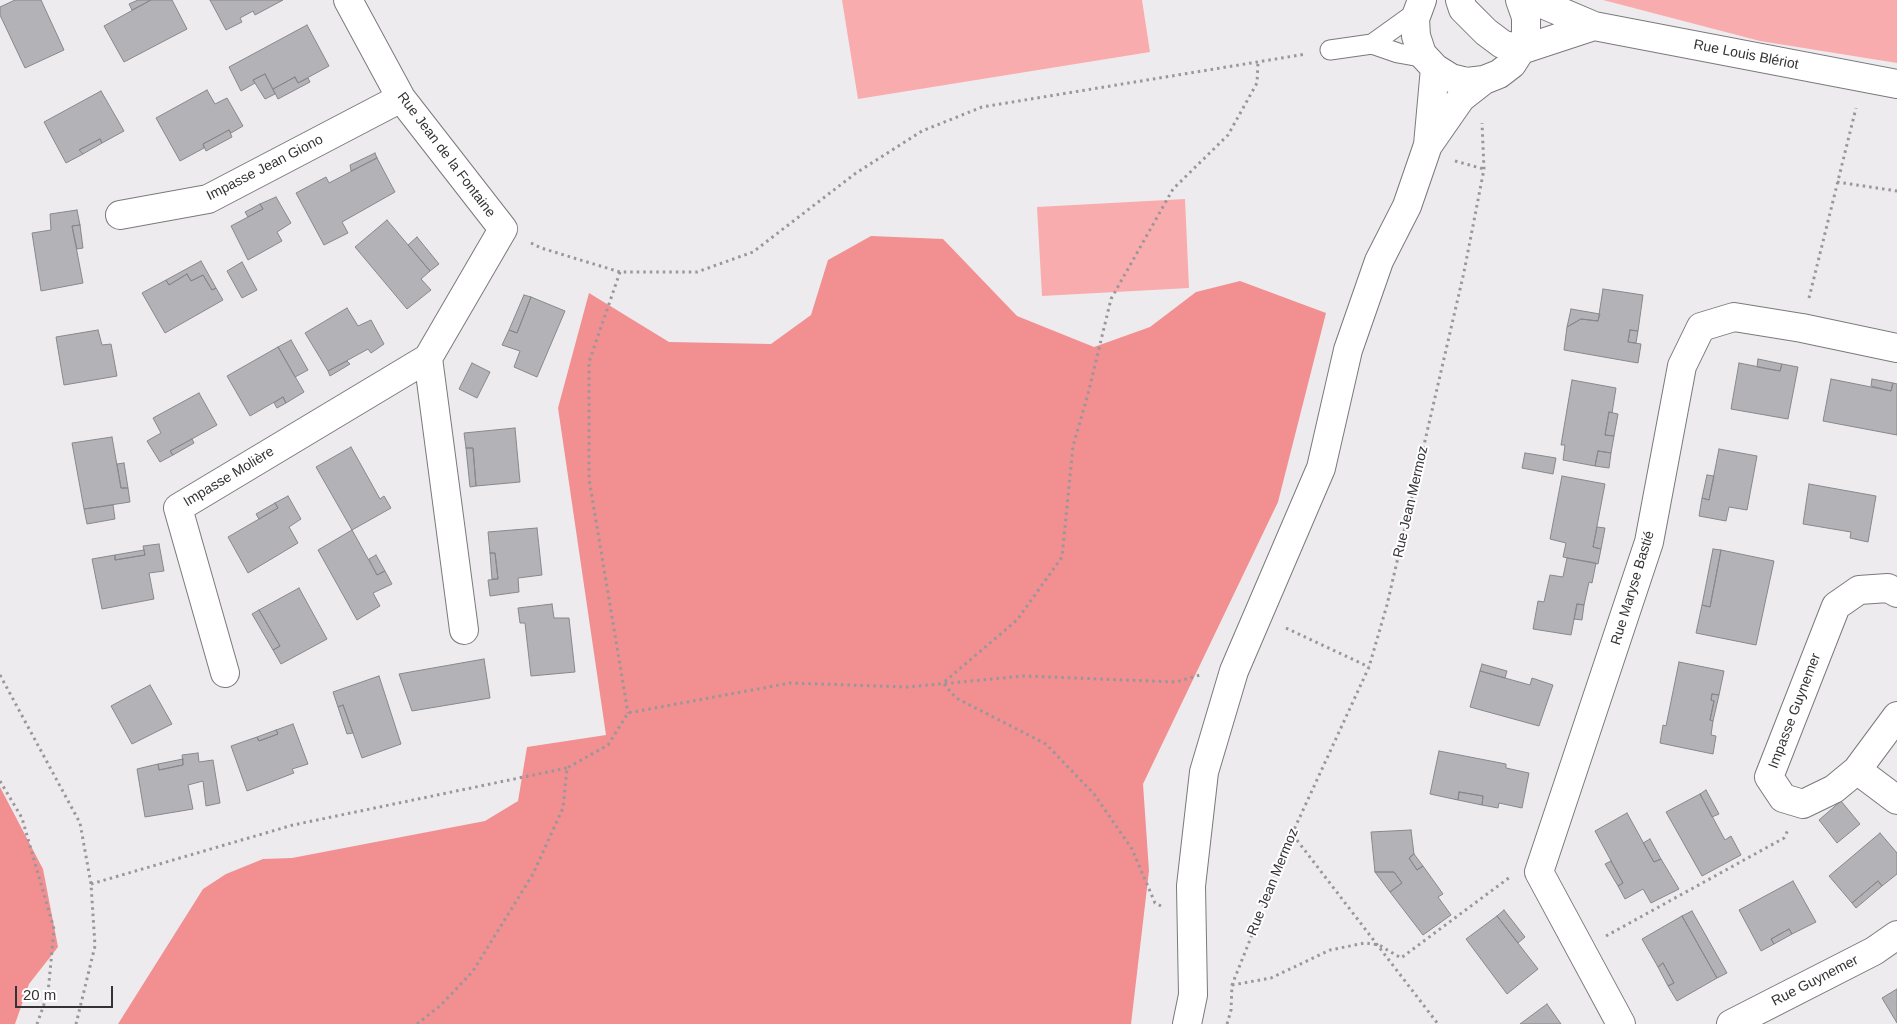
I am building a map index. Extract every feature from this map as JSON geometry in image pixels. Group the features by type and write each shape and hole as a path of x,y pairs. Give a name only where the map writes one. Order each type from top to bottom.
{"street":[{"name":"Rue Jean de la Fontaine","path":"348,0 401,98 503,229"},
{"path":"1460,0 1463,9 1486,32 1502,44 1521,50"},
{"path":"1420,5 1415,19 1416,36 1422,54 1430,63 1451,78 1467,82 1484,80 1499,74 1512,64 1521,50 1526,34 1526,18 1520,0"},
{"name":"Rue Louis Blériot","path":"1533,0 1594,26 1897,84"},
{"name":"Rue Louis Blériot","path":"1521,50 1594,26"},
{"path":"1428,145 1430,63"},
{"path":"1187,1024 1193,995 1191,886 1204,772 1234,671 1321,468 1348,350 1379,261 1407,206 1428,145 1461,98 1484,80"},
{"name":"Impasse Jean Giono","path":"120,215 208,199 401,98"},
{"name":"Impasse Molière","path":"225,673 178,508 428,358 503,229"},
{"name":"Rue Maryse Bastié","path":"1540,872 1649,542 1682,366 1701,327 1734,317 1802,328 1897,348"},
{"path":"428,358 464,630"},
{"name":"Impasse Guynemer","path":"1803,804 1783,798 1769,777 1836,606 1860,590 1888,588 1897,593"},
{"path":"1803,804 1834,789 1857,770 1897,716"},
{"path":"1857,770 1897,800"},
{"path":"1540,872 1621,1024"},
{"name":"Rue Guynemer","path":"1731,1024 1874,951 1897,935"}],"lane":[{"path":"1372,44 1420,5"},
{"path":"1330,50 1372,44 1430,63"}],"path":[{"path":"503,229 541,248 620,272 697,272 753,252 856,174 914,136 982,107 1330,50"},
{"path":"943,683 1017,620 1062,556 1072,446 1088,394 1111,299 1172,189 1228,135 1257,83 1258,62"},
{"path":"1802,328 1863,78"},
{"name":"Rue Jean Mermoz","path":"1227,1024 1231,1010 1232,985 1292,834 1369,667 1386,606 1464,272 1484,169 1482,121"},
{"path":"1838,182 1897,190"},
{"path":"91,884 293,825 567,768 608,745 628,713 589,479 589,362 620,272"},
{"path":"1258,615 1369,667"},
{"path":"628,713 790,683 908,686 1023,676 1176,682 1223,668 1234,671"},
{"path":"0,675 80,823 91,884 95,946 76,1024"},
{"path":"943,683 956,698 1046,744 1067,765 1094,794 1132,849 1155,903 1171,911 1191,904"},
{"path":"417,1024 441,1005 474,971 533,874 563,808 567,768"},
{"path":"0,781 22,818 54,928 48,993 38,1024"},
{"path":"1581,950 1784,838 1803,804"},
{"path":"1292,834 1438,1024"},
{"path":"1232,985 1271,978 1330,950 1364,943 1379,945 1401,958 1509,877 1540,872"}],"shaded area":[{"path":"842,0 1142,0 1150,52 858,99"},
{"path":"1603,0 1897,0 1897,63 1760,41"},
{"path":"1185,199 1189,288 1042,296 1037,207"},
{"path":"871,236 943,239 1017,316 1094,347 1150,327 1196,292 1240,281 1326,313 1278,502 1143,784 1149,871 1131,1024 118,1024 203,889 226,874 263,859 292,858 485,821 518,801 527,747 606,735 558,408 589,293 669,342 771,344 811,315 828,260"},
{"path":"0,787 43,869 58,947 29,984 15,1024 0,1024"}],"building":[{"path":"15,0 41,0 64,50 25,68 0,15 0,7"},
{"path":"138,0 151,0 132,10 129,4"},
{"path":"151,0 172,0 187,29 124,62 104,26"},
{"path":"210,0 283,0 255,15 253,11 240,18 242,22 226,30"},
{"path":"307,25 329,66 298,83 295,77 273,89 265,74 253,80 255,83 241,91 229,67"},
{"path":"265,74 275,94 265,99 253,80"},
{"path":"295,77 298,83 308,78 310,82 278,99 273,89"},
{"path":"207,90 215,104 227,98 243,126 231,133 229,130 203,144 204,148 180,161 156,118"},
{"path":"101,91 124,131 102,143 100,139 79,150 83,154 66,163 44,122"},
{"path":"229,130 232,137 206,151 203,144"},
{"path":"100,139 102,143 83,154 79,150"},
{"path":"375,153 377,158 351,171 350,165"},
{"path":"377,158 395,192 342,222 348,233 324,245 296,193 326,177 329,183"},
{"path":"276,197 291,223 277,232 282,241 248,260 231,226 263,209 260,204"},
{"path":"260,204 263,209 248,217 245,212"},
{"path":"77,210 80,225 72,226 83,283 41,291 32,233 51,230 50,214"},
{"path":"387,220 430,271 421,279 431,290 407,309 355,247"},
{"path":"80,225 83,248 77,249 72,226"},
{"path":"417,237 439,264 430,271 408,245"},
{"path":"201,261 216,288 212,290 203,275 191,281 187,274 169,285 166,280"},
{"path":"242,262 257,290 242,298 227,271"},
{"path":"187,274 191,281 203,275 212,290 216,288 223,300 165,333 142,293 166,280 169,285"},
{"path":"1603,289 1643,295 1638,331 1630,330 1628,342 1641,344 1638,363 1564,350 1567,327 1581,319 1598,321"},
{"path":"524,295 531,297 517,333 509,330"},
{"path":"531,297 565,311 537,377 514,367 520,351 502,345 509,330 517,333"},
{"path":"347,308 358,326 371,320 384,344 371,353 368,349 328,371 305,333"},
{"path":"1571,309 1600,314 1598,321 1581,319 1567,327"},
{"path":"98,330 102,345 111,344 117,376 64,385 56,337"},
{"path":"1630,330 1638,331 1636,343 1628,342"},
{"path":"291,340 308,370 295,377 278,347"},
{"path":"278,347 304,392 286,403 283,397 250,416 227,376"},
{"path":"1758,359 1782,364 1780,371 1757,367"},
{"path":"347,361 350,364 330,376 328,371"},
{"path":"472,363 490,372 477,398 459,389"},
{"path":"1739,363 1780,371 1782,364 1798,367 1788,419 1731,409"},
{"path":"1831,379 1891,391 1893,383 1897,384 1897,435 1823,421"},
{"path":"1872,379 1893,383 1891,391 1871,386"},
{"path":"1572,380 1616,388 1612,413 1609,412 1605,435 1614,436 1611,453 1598,451 1595,466 1563,460 1565,445 1561,445"},
{"path":"199,393 217,425 170,451 173,455 160,462 147,441 161,433 153,418"},
{"path":"283,397 286,403 277,408 274,403"},
{"path":"1609,412 1618,414 1614,436 1605,435"},
{"path":"515,428 520,482 476,486 473,448 466,448 464,433"},
{"path":"112,437 121,488 128,488 130,502 84,509 72,443"},
{"path":"192,439 194,443 173,455 170,451"},
{"path":"351,447 380,499 384,496 391,508 352,530 316,467"},
{"path":"466,448 473,448 476,486 470,487"},
{"path":"1719,449 1757,456 1747,510 1729,507 1726,521 1699,516 1702,498 1709,500"},
{"path":"1598,451 1611,453 1609,468 1595,466"},
{"path":"1525,453 1556,458 1553,474 1522,468"},
{"path":"124,463 128,488 121,488 117,464"},
{"path":"1707,475 1714,476 1709,500 1702,498"},
{"path":"1562,476 1605,484 1593,547 1601,549 1598,564 1563,557 1566,543 1550,539"},
{"path":"1809,484 1876,496 1868,542 1850,538 1851,532 1803,524"},
{"path":"288,496 301,519 289,527 298,543 248,573 228,537 278,508 275,503"},
{"path":"275,503 278,508 259,519 256,514"},
{"path":"113,505 115,519 87,524 84,509"},
{"path":"1597,527 1605,528 1601,549 1593,547"},
{"path":"537,528 542,575 518,578 519,592 490,596 488,580 498,579 495,553 490,553 488,532"},
{"path":"352,530 377,575 385,571 392,584 373,593 380,606 357,620 318,550"},
{"path":"159,544 164,571 149,573 154,599 102,609 92,559 115,555 115,560 145,555 143,546"},
{"path":"1713,549 1721,550 1710,607 1702,605"},
{"path":"144,550 145,555 115,560 115,555"},
{"path":"1721,550 1774,561 1756,645 1696,633 1702,605 1710,607"},
{"path":"490,553 495,553 498,579 492,579"},
{"path":"376,555 385,571 377,575 369,559"},
{"path":"1567,558 1596,563 1592,583 1589,582 1584,605 1577,604 1571,635 1533,629 1538,601 1544,602 1550,575 1563,577"},
{"path":"299,588 327,639 281,664 273,650 280,646 259,610"},
{"path":"552,604 554,618 569,618 575,672 531,676 525,623 520,623 518,608"},
{"path":"1577,604 1584,605 1582,620 1574,619"},
{"path":"259,610 280,646 273,650 252,614"},
{"path":"484,659 490,698 412,711 399,674"},
{"path":"1679,662 1724,671 1719,695 1712,694 1711,700 1714,701 1710,720 1713,721 1711,735 1716,736 1713,754 1660,743 1663,725 1666,726"},
{"path":"1482,664 1507,671 1505,678 1480,671"},
{"path":"1480,671 1530,685 1532,678 1553,685 1539,726 1470,707"},
{"path":"379,676 401,744 362,758 343,705 338,707 333,692"},
{"path":"150,685 172,724 132,744 111,706"},
{"path":"1712,694 1719,695 1713,721 1710,720 1714,701 1711,700"},
{"path":"343,705 353,733 347,734 338,707"},
{"path":"293,724 308,764 292,769 294,773 247,791 231,746 257,737 259,741 278,734 276,730"},
{"path":"276,730 278,734 259,741 257,737"},
{"path":"1439,751 1506,764 1506,768 1529,773 1522,808 1499,803 1498,808 1482,805 1483,796 1459,792 1458,800 1430,794"},
{"path":"198,753 199,762 213,760 220,803 206,806 203,781 188,785 193,809 145,817 137,769 158,764 159,770 183,765 182,755"},
{"path":"183,759 183,765 159,770 158,764"},
{"path":"1706,790 1719,814 1712,817 1700,794"},
{"path":"1459,792 1483,796 1482,805 1458,800"},
{"path":"1700,794 1725,840 1731,836 1741,855 1702,876 1666,812"},
{"path":"1841,801 1860,824 1837,843 1819,820"},
{"path":"1627,813 1654,862 1661,859 1679,889 1651,903 1643,889 1625,899 1618,886 1623,883 1595,831"},
{"path":"1411,830 1414,854 1409,858 1417,870 1423,866 1443,894 1438,897 1451,915 1423,935 1390,892 1402,883 1394,872 1375,872 1371,832"},
{"path":"1880,833 1897,853 1897,874 1882,886 1878,881 1852,903 1829,876"},
{"path":"1650,839 1661,859 1654,862 1643,843"},
{"path":"1414,854 1423,866 1417,870 1409,858"},
{"path":"1611,861 1623,883 1618,886 1605,864"},
{"path":"1375,872 1394,872 1402,883 1390,892"},
{"path":"1793,881 1816,922 1792,934 1789,929 1771,939 1774,944 1761,951 1739,910"},
{"path":"1878,881 1882,886 1856,908 1852,903"},
{"path":"1504,910 1525,937 1518,943 1497,916"},
{"path":"1692,911 1727,973 1717,978 1682,916"},
{"path":"1497,916 1538,969 1507,994 1466,939"},
{"path":"1682,916 1717,978 1677,1001 1668,986 1674,983 1663,963 1658,967 1642,939"},
{"path":"1789,929 1792,934 1774,944 1771,939"},
{"path":"1663,963 1674,983 1668,986 1658,967"},
{"path":"1897,989 1897,1023 1882,998"},
{"path":"1547,1004 1561,1024 1520,1024"}]}
